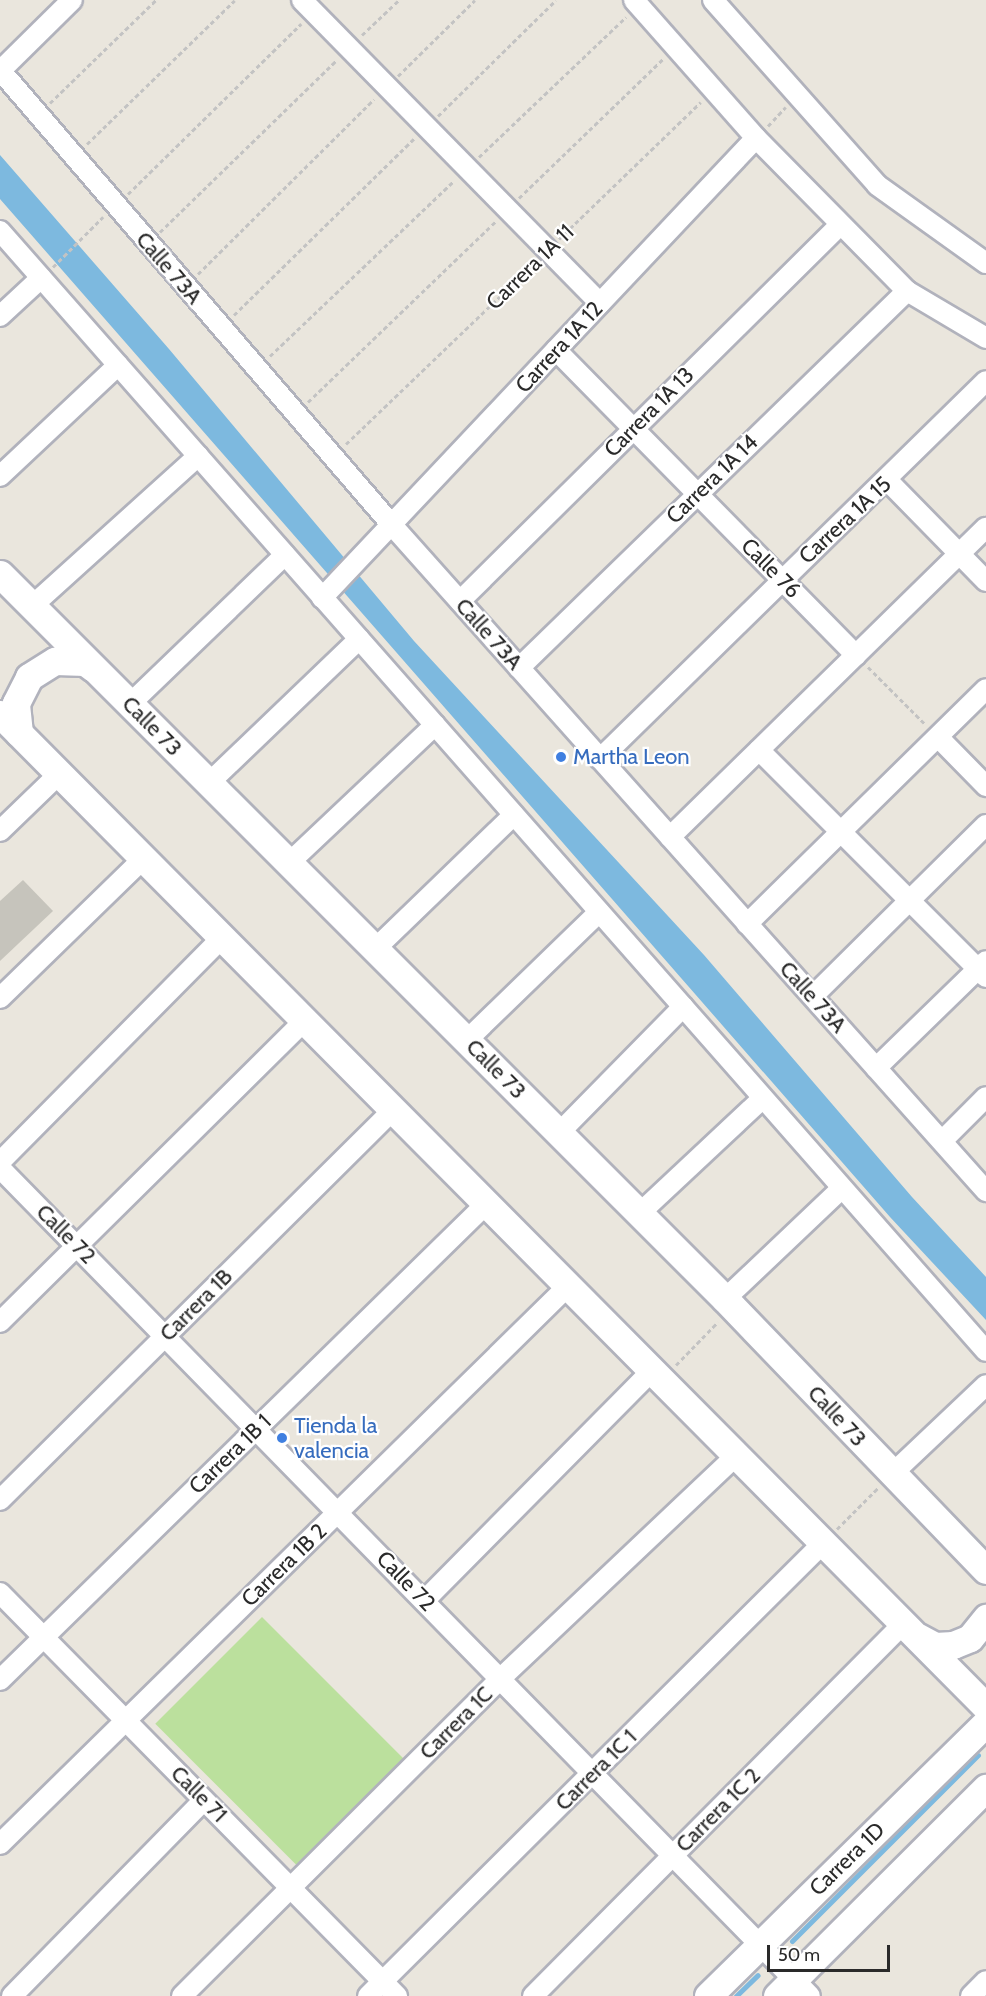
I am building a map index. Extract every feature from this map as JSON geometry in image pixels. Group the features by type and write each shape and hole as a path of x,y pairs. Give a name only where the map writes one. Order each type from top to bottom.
{"main road":[{"name":"Calle 73","path":"0,574 730,1303 984,1571"},
{"path":"19,733 15,718 21,689 41,667 70,660 85,662 97,670"},
{"path":"0,714 986,1707"},
{"path":"908,1628 926,1644 953,1645 970,1638 986,1618"},
{"name":"Carrera 1D","path":"708,1996 986,1723"},
{"path":"794,1990 986,1788"}],"street":[{"path":"0,70 72,0"},
{"path":"634,0 756,138 907,291 986,338"},
{"path":"713,0 877,185 986,262"},
{"path":"308,6 600,303"},
{"name":"Calle 73A","path":"0,70 387,529 460,602 986,1191"},
{"name":"Carrera 1A 12","path":"326,594 756,138"},
{"name":"Carrera 1A 13","path":"460,602 840,225"},
{"path":"0,231 47,273 118,365 285,555 326,594 359,639 986,1352"},
{"path":"0,316 47,273"},
{"name":"Carrera 1A 14","path":"519,668 907,291"},
{"name":"Calle 76","path":"556,350 856,655"},
{"path":"0,476 118,365"},
{"name":"Carrera 1A 15","path":"600,759 782,579 888,481 986,381"},
{"path":"32,606 198,456"},
{"path":"888,481 986,581"},
{"path":"670,837 986,528"},
{"path":"130,704 285,555"},
{"path":"209,783 359,639"},
{"path":"747,924 986,689"},
{"path":"289,863 435,725"},
{"path":"938,737 986,786"},
{"path":"759,750 910,901 983,969 876,1068"},
{"path":"0,831 59,774"},
{"path":"375,949 514,815"},
{"path":"813,996 986,825"},
{"path":"0,998 143,859"},
{"path":"467,1040 599,912"},
{"path":"0,1162 222,938"},
{"path":"559,1133 683,1007"},
{"path":"0,1322 304,1021"},
{"path":"942,1141 986,1097"},
{"path":"640,1213 763,1098"},
{"name":"Carrera 1B","path":"0,1500 393,1110"},
{"name":"Calle 72","path":"0,1168 258,1428 760,1945 794,1990"},
{"path":"730,1303 842,1188"},
{"name":"Carrera 1B 1","path":"0,1680 486,1204"},
{"name":"Carrera 1B 2","path":"0,1844 568,1286"},
{"path":"425,1600 657,1376"},
{"path":"892,1474 986,1385"},
{"name":"Carrera 1C","path":"182,1996 501,1678 736,1456"},
{"name":"Carrera 1C 1","path":"368,1996 594,1774 823,1543"},
{"name":"Calle 71","path":"0,1593 397,1996"},
{"name":"Carrera 1C 2","path":"533,1996 673,1856 908,1628"},
{"path":"12,1996 204,1800"},
{"path":"971,1996 986,1982"}],"path":[{"path":"47,106 156,0"},
{"path":"83,147 235,0"},
{"path":"159,233 399,0"},
{"path":"196,275 475,0"},
{"path":"232,316 556,0"},
{"path":"126,195 308,6"},
{"path":"308,402 675,47"},
{"name":"Carrera 1A 11","path":"346,444 714,90"},
{"path":"756,138 796,96"},
{"path":"47,273 92,229"},
{"path":"856,655 938,737"},
{"path":"657,1376 730,1303"},
{"path":"823,1543 892,1474"}],"green space":[{"path":"262,1617 407,1762 300,1869 155,1724"}],"water":[{"path":"0,155 169,349 414,641 704,955 912,1197 986,1277 986,1320 890,1217 0,199"}],"building":[{"path":"23,880 53,911 0,961 0,901"}],"waterway":[{"path":"792,1941 978,1755"},
{"path":"736,1996 758,1975"}],"place":[{"name":"Martha Leon","path":"561,757"},
{"name":"Tienda la valencia","path":"282,1438"}]}
